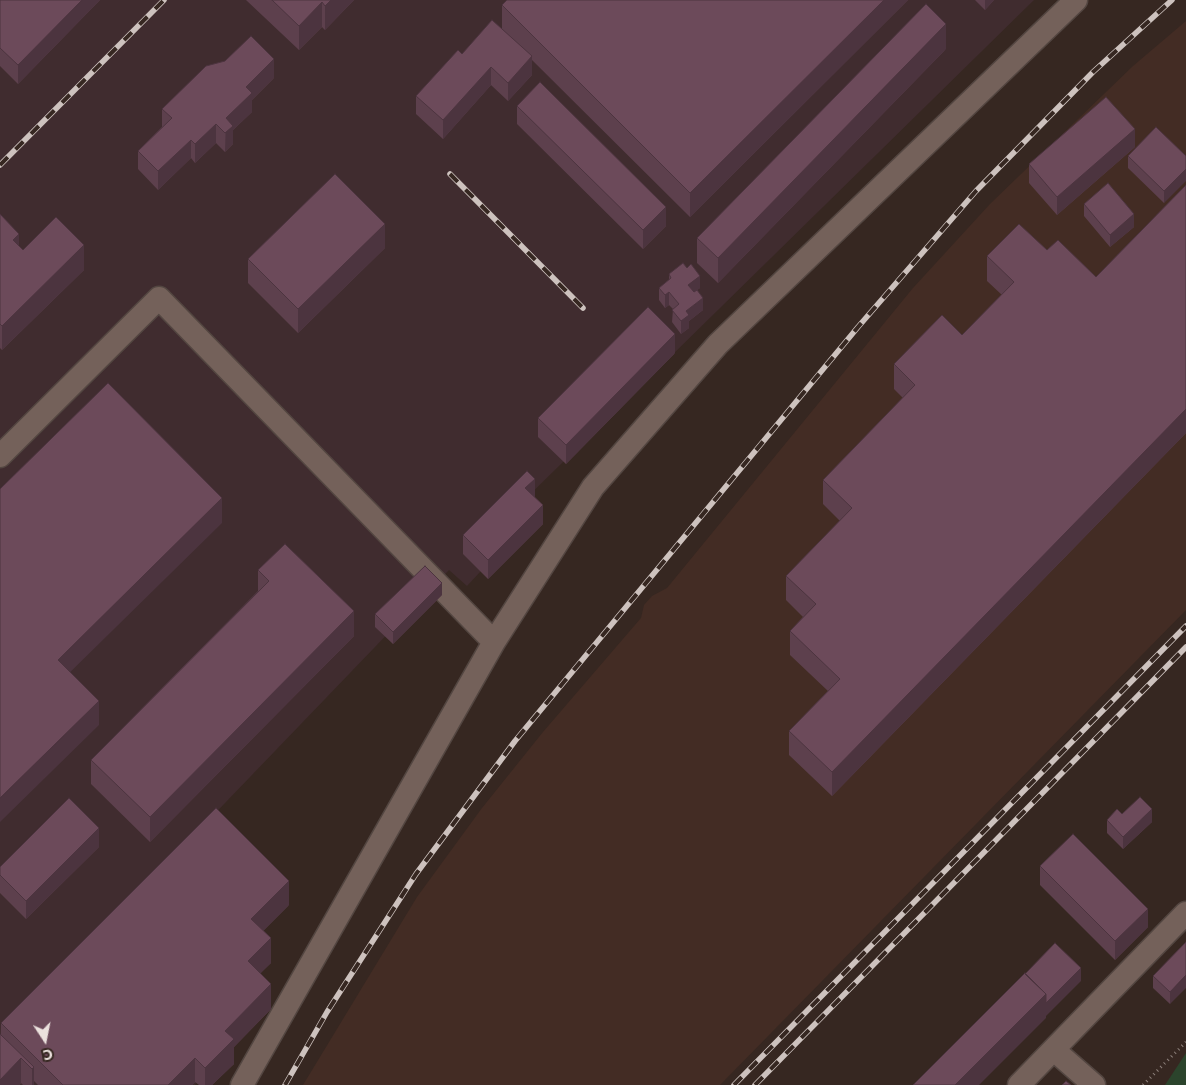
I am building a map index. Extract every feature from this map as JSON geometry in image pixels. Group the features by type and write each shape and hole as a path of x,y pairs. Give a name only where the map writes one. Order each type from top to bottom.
{"lane":[{"path":"242,1085 494,642 593,487 718,344 1076,0"},
{"path":"0,456 159,298 494,642"},
{"path":"1019,1085 1186,914"},
{"path":"1054,1050 1094,1085"}],"path":[{"path":"1143,1085 1186,1042"}],"shaded area":[{"path":"0,0 1034,0 508,516 521,528 467,586 449,570 201,828 260,995 195,1085 0,1085"},
{"path":"1186,21 1186,610 720,1085 303,1085 417,897 482,808 543,732 641,618 644,605 652,596 667,588 913,288 990,204 1133,66"}],"green space":[{"path":"1186,1053 1186,1085 1165,1085"}],"building":[{"path":"0,0 82,0 18,65 0,48"},
{"path":"272,0 331,0 325,6 322,2 299,26"},
{"path":"507,0 884,0 690,193 502,5"},
{"path":"926,4 946,24 718,258 697,238"},
{"path":"492,20 532,56 508,83 491,67 443,120 416,96 458,50 462,54"},
{"path":"251,36 274,59 246,87 252,93 226,118 233,126 225,133 216,124 195,144 191,140 158,171 138,151 172,118 162,109 206,66 225,61"},
{"path":"540,82 666,207 643,230 517,106"},
{"path":"1106,97 1135,129 1057,197 1029,164"},
{"path":"1156,127 1186,156 1186,169 1164,191 1128,156"},
{"path":"335,174 385,224 298,309 248,259"},
{"path":"1108,183 1134,214 1110,235 1084,204"},
{"path":"1186,185 1186,409 832,772 789,731 840,679 790,631 816,604 786,576 852,508 823,480 915,385 894,364 942,315 962,335 1014,282 987,256 1019,224 1047,250 1058,240 1096,277"},
{"path":"0,214 19,234 13,240 23,250 56,217 84,245 2,326 0,324"},
{"path":"683,263 687,268 691,264 700,276 688,285 694,292 697,290 703,298 686,311 689,315 681,321 672,310 679,304 669,292 665,295 659,288 671,278 669,274"},
{"path":"648,307 675,334 566,445 538,418"},
{"path":"108,383 222,498 58,660 99,701 0,798 0,489"},
{"path":"527,471 535,479 525,488 543,505 488,560 463,535"},
{"path":"285,544 354,611 150,817 91,760 269,581 258,570"},
{"path":"425,566 442,583 393,632 375,614"},
{"path":"1140,797 1152,809 1123,837 1107,820 1117,809 1122,814"},
{"path":"69,798 99,828 26,901 0,875 0,867"},
{"path":"216,808 289,881 251,919 271,938 248,961 271,984 225,1031 234,1039 205,1068 195,1058 168,1085 63,1085 1,1023"},
{"path":"1073,834 1148,909 1115,941 1040,866"},
{"path":"1186,942 1186,975 1170,992 1153,976"},
{"path":"1055,943 1081,968 1046,1003 1046,994 1025,974"},
{"path":"1025,973 1046,994 955,1085 913,1085"},
{"path":"0,1034 34,1067 32,1069 21,1058 0,1080"},
{"path":"1066,1081 1071,1085 1062,1085"}],"railway":[{"path":"0,165 164,0"},
{"path":"285,1085 327,1012 416,874 515,741 858,327 976,191 1093,72 1172,0"},
{"path":"450,174 583,308"},
{"path":"734,1085 1186,626"},
{"path":"755,1085 1186,647"}]}
